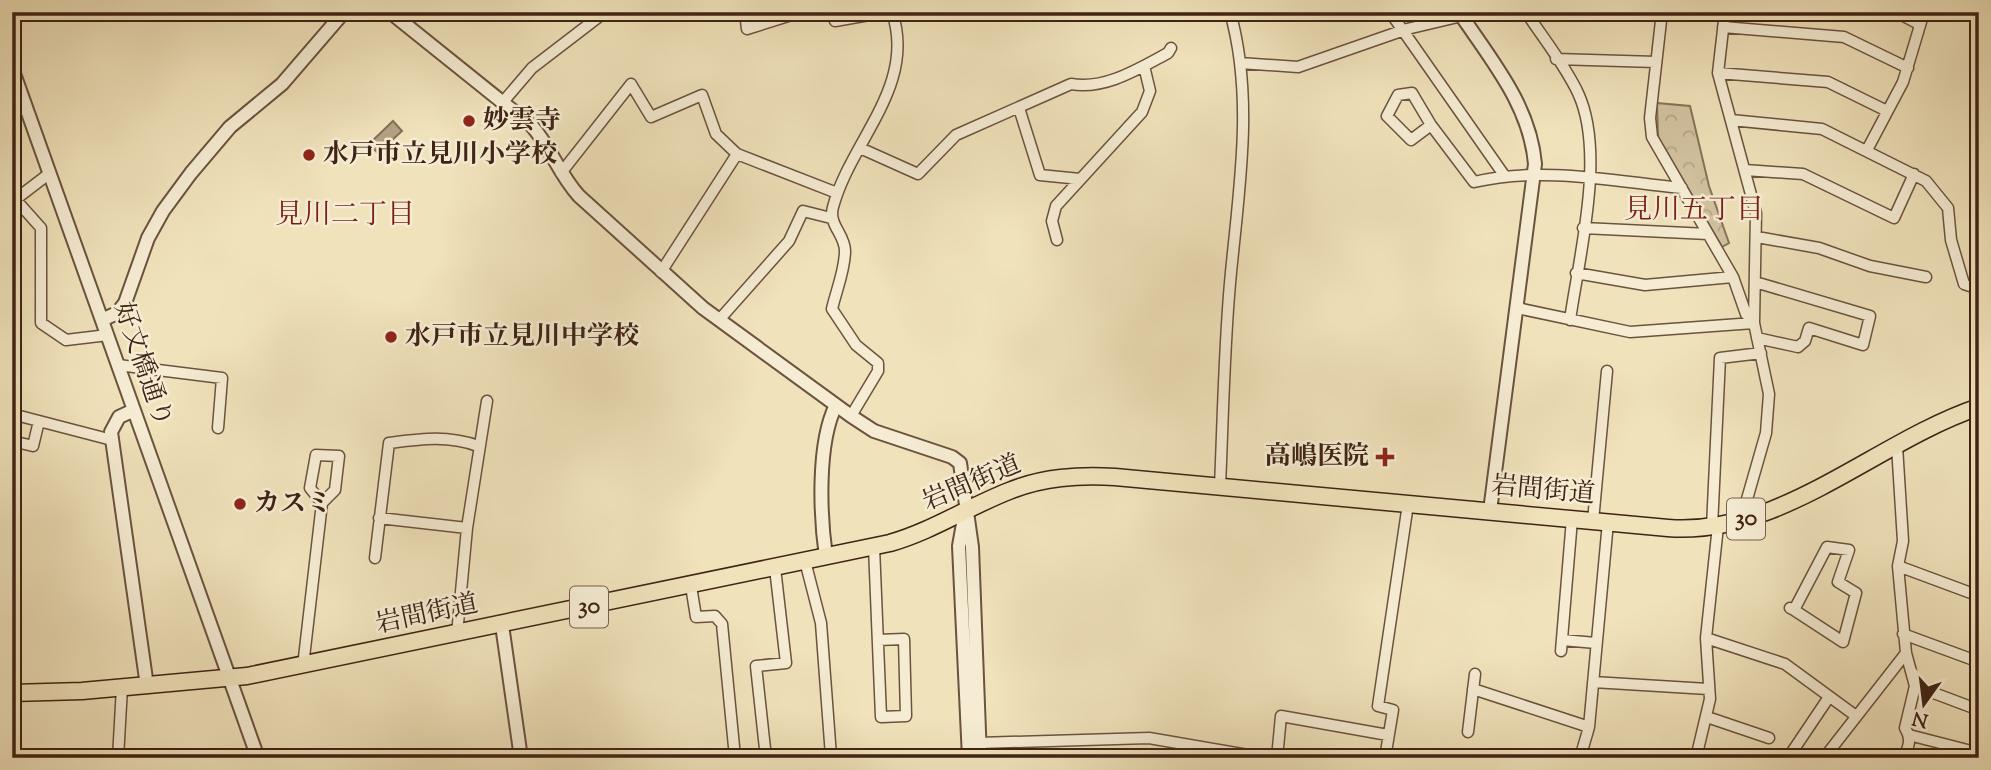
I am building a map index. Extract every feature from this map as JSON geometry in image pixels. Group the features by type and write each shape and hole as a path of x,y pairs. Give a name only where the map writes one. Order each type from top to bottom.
{"main road":[{"name":"岩間街道","path":"12,693 147,686 228,678 303,666 874,547 921,533 1009,491 1069,477 1115,477 1680,529 1715,527 1781,505 1979,407"}],"street":[{"path":"102,320 117,313 125,303 148,238 191,173 230,127 282,85 344,12"},
{"path":"390,12 503,102 545,141 561,173 579,196 661,272 719,320 874,431 958,461 963,476 965,510 972,547 980,758"},
{"path":"503,102 532,68 605,12"},
{"path":"745,12 747,29 801,12"},
{"path":"832,12 835,21 886,12"},
{"path":"851,416 878,371 878,363 845,331 832,309 845,248 831,218 837,193 894,80 899,60 899,42 892,12"},
{"path":"1220,486 1224,361 1242,160 1240,63 1230,12"},
{"path":"1390,12 1504,175"},
{"path":"1240,63 1298,67 1402,30 1461,14 1497,12"},
{"path":"1526,12 1572,81 1584,107 1589,179 1570,320"},
{"path":"1588,12 1661,13 1650,127 1652,137 1733,277 1746,314 1754,323"},
{"path":"1725,12 1718,73 1756,213 1754,323 1769,394 1768,416 1741,520"},
{"path":"1896,12 1919,24"},
{"path":"1867,150 1908,68 1924,12"},
{"path":"1461,14 1526,117 1532,139 1535,173 1490,511"},
{"path":"1723,27 1844,37 1908,68"},
{"path":"860,148 918,174 956,135 1071,84 1088,87 1144,66 1171,48"},
{"path":"1556,59 1656,62"},
{"path":"1057,240 1053,214 1056,206 1142,112 1150,91 1144,66"},
{"name":"好文橋通り","path":"12,68 258,758"},
{"path":"1718,73 1828,82 1887,111"},
{"path":"561,173 631,84 651,117 702,95 716,134 737,154 837,193"},
{"path":"1431,125 1411,140 1387,116 1398,96 1412,93 1431,125 1474,182 1504,175 1535,173 1682,188"},
{"path":"1018,108 1040,175 1080,179"},
{"path":"1731,120 1813,127 1867,150 1926,181 1948,208 1951,240 1964,284 1979,289"},
{"path":"661,272 737,154"},
{"path":"1745,170 1803,174 1894,218 1914,174"},
{"path":"50,173 14,201 41,228 41,323 66,340 108,335"},
{"path":"719,320 789,240 803,211 831,218"},
{"path":"1583,229 1708,234"},
{"path":"1757,237 1819,248 1870,266 1926,277"},
{"path":"1576,274 1645,285 1733,277"},
{"path":"1755,282 1870,316 1863,345 1809,328 1805,341 1798,347 1757,338"},
{"path":"1517,309 1646,332 1754,323"},
{"path":"1696,758 1707,717 1706,638 1715,527 1720,358 1761,353"},
{"path":"118,365 222,379 218,428"},
{"path":"1580,758 1589,727 1597,643 1607,371"},
{"path":"457,634 467,528 486,401"},
{"path":"826,557 823,530 826,432 836,405"},
{"path":"134,410 119,417 114,424 112,440 147,686"},
{"path":"12,414 112,440"},
{"path":"12,441 33,446 39,421"},
{"path":"375,558 389,443 434,437 457,439 478,446"},
{"path":"1897,446 1903,541 1898,566 1903,634 1915,686 1905,728 1909,735 1903,758"},
{"path":"303,666 322,503 335,490 339,456 316,454 310,488 322,503"},
{"path":"1385,758 1393,710 1378,706 1408,504"},
{"path":"965,510 959,546 968,758"},
{"path":"379,518 467,528"},
{"path":"1572,519 1561,645 1597,643"},
{"path":"874,547 881,717 906,716 904,639 878,640"},
{"path":"1827,547 1849,550 1838,582 1856,593 1843,642 1792,609 1827,547"},
{"path":"805,561 821,623 831,756"},
{"path":"1898,566 1979,596"},
{"path":"766,758 756,666 786,663 775,568"},
{"path":"691,586 696,617 715,616 722,624 735,757 729,758"},
{"path":"502,625 521,758"},
{"path":"1903,634 1979,662"},
{"path":"1706,638 1785,664 1856,716"},
{"path":"1824,758 1906,653"},
{"path":"1468,732 1475,674"},
{"path":"1593,682 1708,689"},
{"path":"1915,686 1979,710"},
{"path":"118,758 122,687"},
{"path":"1473,689 1589,727"},
{"path":"1788,758 1829,697"},
{"path":"1277,758 1282,716 1388,735"},
{"path":"1707,717 1769,738"},
{"path":"1909,735 1979,753"},
{"path":"979,743 1149,738 1265,758"}],"green space":[{"path":"1657,103 1690,106 1709,186 1729,243 1722,247 1658,137"}],"shaded area":[{"path":"393,121 402,131 378,153 369,144"}],"place":[{"name":"妙雲寺","path":"469,121"},
{"name":"水戸市立見川小学校","path":"309,155"},
{"name":"水戸市立見川中学校","path":"391,337"},
{"name":"高嶋医院","path":"1385,457"},
{"name":"カスミ","path":"240,504"}],"district":[{"name":"見川五丁目","path":"1694,211"},
{"name":"見川二丁目","path":"345,216"}]}
